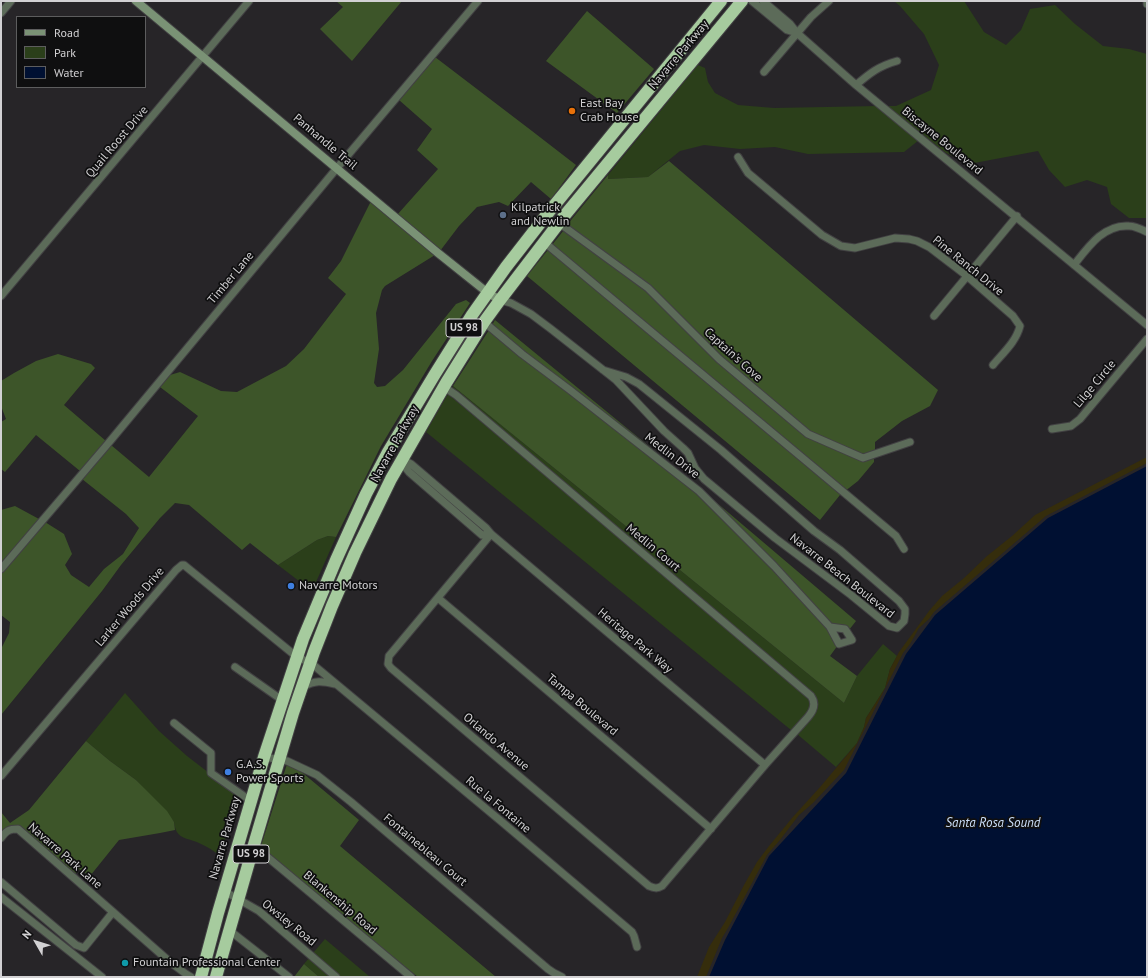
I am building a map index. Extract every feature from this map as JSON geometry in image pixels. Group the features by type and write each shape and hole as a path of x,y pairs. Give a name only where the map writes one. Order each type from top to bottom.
{"highway":[{"name":"Navarre Parkway","path":"201,977 224,891 282,700 303,640 336,560 366,494 398,434 459,336 506,267 548,213 721,1"},
{"name":"Navarre Parkway","path":"216,977 252,848 292,715 332,606 355,553 400,462 484,322 500,300 559,223 742,1"},
{"path":"366,494 380,476 394,464 400,462 397,449 398,445 448,360 459,336"}],"street":[{"path":"1,13 11,1"},
{"name":"Panhandle Trail","path":"136,1 438,253 488,293 500,300"},
{"name":"Quail Roost Drive","path":"1,296 249,1"},
{"name":"Timber Lane","path":"1,568 106,446 478,1"},
{"name":"Biscayne Boulevard","path":"752,1 787,30 796,33"},
{"name":"Biscayne Boulevard","path":"763,1 790,24 796,33 856,85 1147,325"},
{"path":"764,72 796,33 820,8 829,1"},
{"path":"856,85 882,65 897,61"},
{"name":"Pine Ranch Drive","path":"738,158 748,173 822,235 835,243 842,246 855,248 895,238 917,240 929,247 967,276 1013,316 1020,326 1014,341 994,365"},
{"path":"934,316 1016,216"},
{"name":"Captain's Cove","path":"559,223 648,288 719,359 808,434 863,458 910,442"},
{"path":"1074,265 1093,242 1108,229 1128,226 1147,232"},
{"path":"544,242 896,536 904,549"},
{"path":"500,300 511,303 530,314 603,370"},
{"name":"Medlin Drive","path":"484,322 522,354 699,491 774,566 830,627"},
{"name":"Lilge Circle","path":"1052,429 1071,426 1080,419 1147,339"},
{"name":"Navarre Beach Boulevard","path":"603,370 626,377 639,384 726,454 814,531 840,550 899,601 905,609 904,621 902,624 897,628 889,626 851,595 775,538 712,486 698,472 688,453 664,431 628,392 603,370"},
{"name":"Medlin Court","path":"444,387 462,400 811,696 814,704 812,712 765,765"},
{"name":"Heritage Park Way","path":"400,462 407,462 411,464 486,528 491,534 765,765"},
{"name":"Orlando Avenue","path":"491,534 389,656 388,664 649,886 654,888 659,888 662,886 711,829"},
{"name":"Larker Woods Drive","path":"1,776 176,570 182,565 186,566 297,657"},
{"name":"Tampa Boulevard","path":"438,598 711,829"},
{"name":"Rue la Fontaine","path":"297,657 311,663 632,932 637,947"},
{"path":"235,667 282,700"},
{"name":"Rue la Fontaine","path":"303,686 314,681 337,685"},
{"path":"174,723 211,753 211,773 251,801"},
{"name":"Fontainebleau Court","path":"264,757 287,761 317,775 554,973 562,977"},
{"path":"711,829 765,765"},
{"name":"Navarre Park Lane","path":"1,838 6,832 12,829 18,829 170,962 192,977"},
{"name":"Blankenship Road","path":"252,848 265,855 411,977"},
{"path":"1,882 76,945 84,948 113,912"},
{"name":"Owsley Road","path":"224,891 259,911 336,977"},
{"path":"1,897 102,977"},
{"path":"229,930 289,977"}],"green space":[{"path":"336,1 402,1 352,61 320,29 343,7"},
{"path":"894,1 964,1 984,32 1006,45 1021,30 1030,9 1055,5 1075,24 1103,46 1129,49 1147,54 1147,218 1129,218 1111,204 1107,187 1087,180 1065,187 1049,170 1038,151 969,164 946,153 887,106 896,106 931,90 939,65 924,34"},
{"path":"587,11 654,69 617,113 546,61"},
{"path":"435,57 576,165 551,199 531,182 508,206 499,202 477,207 459,226 440,251 397,215 438,169 417,150 432,129 399,100"},
{"path":"698,65 705,68 708,82 715,93 738,105 774,108 878,106 919,140 904,152 808,154 775,147 740,149 704,145 680,151 648,177 608,179 608,175"},
{"path":"669,161 938,390 930,406 902,421 875,442 875,451 863,455 810,431 721,357 650,286 567,225 608,175 608,179 648,177"},
{"path":"371,201 435,255 385,286 382,290 376,313 379,349 374,383 377,387 385,386 403,370 456,304 466,300 470,303 432,361 381,446 336,537 328,536 317,540 278,565 250,543 242,550 189,505 175,503 160,518 121,565 102,591 1,715 1,649 9,633 10,622 1,615 1,574 45,522 64,534 72,554 65,565 71,575 89,587 104,569 123,554 139,528 126,514 82,479 111,445 149,477 198,416 160,387 170,375 180,372 221,391 237,392 286,366 304,349 346,294 328,278 341,261"},
{"path":"564,230 646,291 806,436 862,461 874,458 874,462 858,481 840,495 820,520 527,276"},
{"path":"495,320 695,484 524,352 492,325"},
{"path":"489,330 697,494 771,568 827,628 838,645 830,656 857,676 844,703 453,386"},
{"path":"58,354 91,364 95,368 64,405 106,441 78,474 80,471 36,435 5,472 1,469 1,422 6,419 1,406 1,381 36,361"},
{"path":"453,386 844,703 857,676 883,644 897,656 890,669 885,688 866,718 857,743 836,767 797,734 814,714 817,704 816,698 452,389"},
{"path":"448,394 809,698 811,704 809,711 791,730 426,432"},
{"path":"703,491 856,621 849,630 830,623"},
{"path":"15,506 39,519 1,563 1,510"},
{"path":"328,536 336,537 312,591 278,565 317,540"},
{"path":"125,693 159,731 187,756 239,796 220,856 206,846 183,838 177,832 174,822 136,780 86,741"},
{"path":"86,741 136,780 167,811 174,822 175,830 119,840 90,876 79,869 75,874 17,826 8,827 1,832 1,812 10,823 29,810"},
{"path":"287,764 298,769 359,820 340,846 496,977 418,977 260,849"},
{"path":"325,939 370,977 340,977 313,953"},
{"path":"309,958 331,977 319,977 304,964"},
{"path":"304,964 319,977 294,977"}],"sand":[{"path":"1147,457 1147,463 1046,516 934,612 919,628 903,653 844,770 813,803 799,815 767,855 722,938 706,977 697,977 709,947 725,922 757,862 792,818 857,743 866,718 885,688 890,669 899,652 929,611 942,596 1035,515"}],"water":[{"name":"Santa Rosa Sound","path":"1147,466 1147,977 709,977 725,940 769,856 846,773 906,654 935,615 1048,518"}],"place":[{"name":"East Bay Crab House","path":"572,111"},
{"name":"Kilpatrick and Newlin","path":"503,215"},
{"name":"Navarre Motors","path":"291,586"},
{"name":"G.A.S. Power Sports","path":"228,772"},
{"name":"Fountain Professional Center","path":"125,963"}]}
